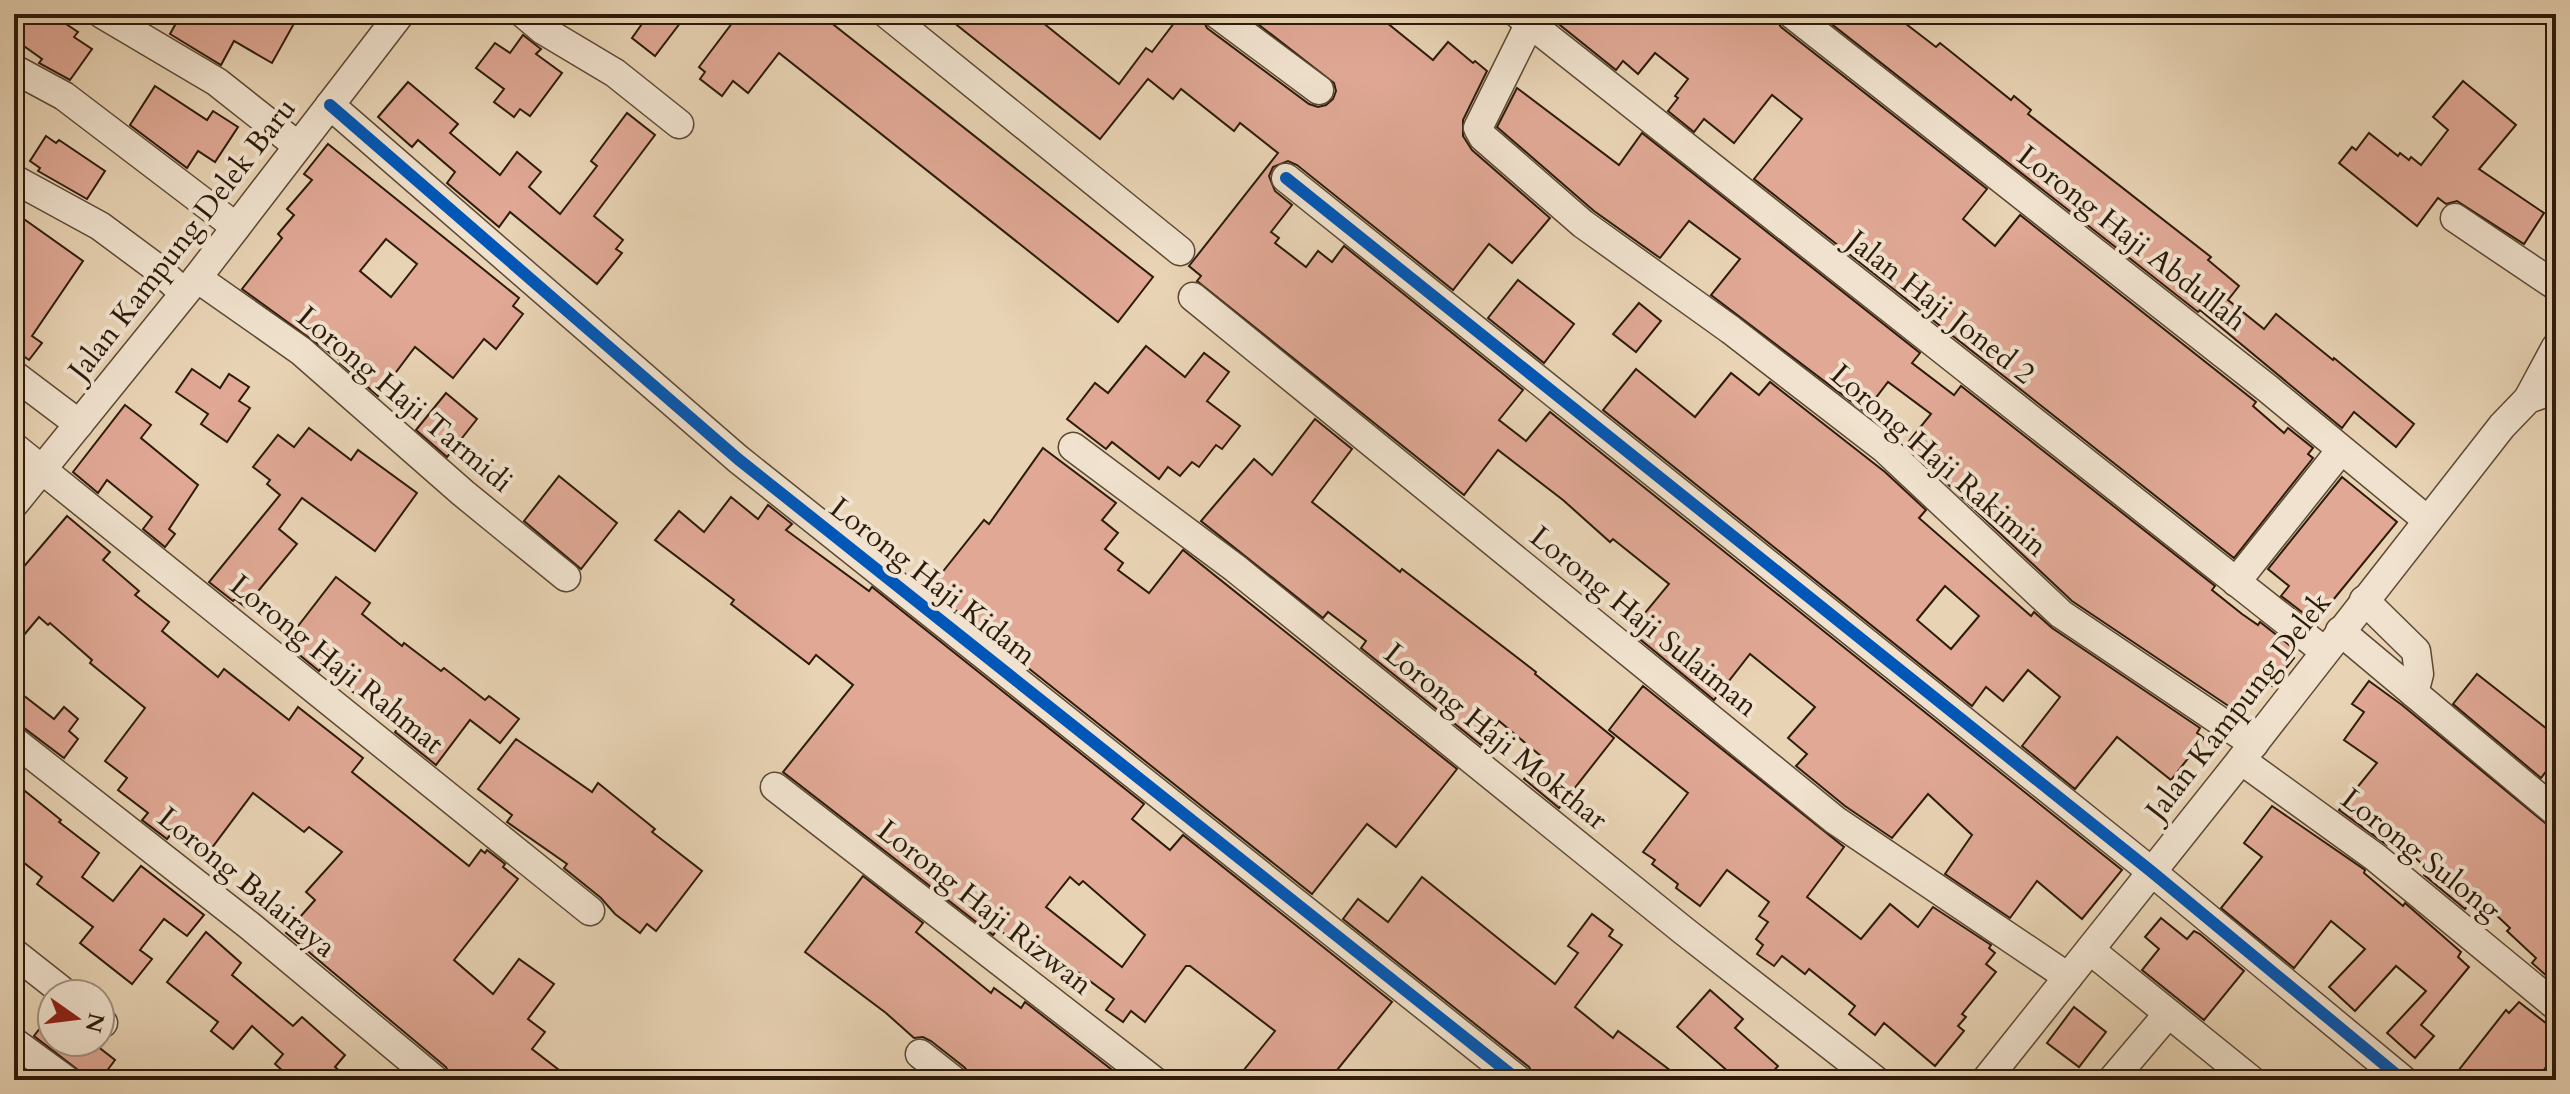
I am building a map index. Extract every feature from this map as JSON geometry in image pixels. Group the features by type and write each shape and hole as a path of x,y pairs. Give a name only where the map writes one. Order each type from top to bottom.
{"street":[{"path":"102,14 217,82 298,146"},
{"name":"Jalan Kampung Delek Baru","path":"14,504 191,286 400,14"},
{"path":"524,14 543,30 615,73 679,124"},
{"path":"887,14 1180,251"},
{"path":"1217,14 1319,90"},
{"name":"Lorong Haji Abdullah","path":"1792,14 2427,520"},
{"name":"Lorong Haji Rakimin","path":"1523,20 1478,128 1483,137 1583,224 1731,330 1885,449 2061,614 2248,752"},
{"name":"Jalan Haji Joned 2","path":"1523,20 2236,582 2414,693 2556,812"},
{"path":"14,69 64,96 236,227"},
{"name":"Lorong Haji Kidam","path":"330,105 750,468 1518,1080"},
{"path":"1286,178 2152,872 2403,1080"},
{"name":"Lorong Haji Tarmidi","path":"14,179 100,226 158,269 301,351 463,493 566,577"},
{"path":"2455,218 2556,286"},
{"name":"Lorong Haji Sulaiman","path":"1193,297 1835,820 2068,977"},
{"path":"2528,399 2556,347"},
{"path":"14,375 79,424"},
{"name":"Jalan Kampung Delek","path":"1986,1080 2248,752 2502,426 2528,399 2556,389"},
{"name":"Lorong Haji Rahmat","path":"14,447 590,911"},
{"name":"Lorong Haji Mokthar","path":"1073,447 1235,568 1684,931 1875,1080"},
{"path":"2236,582 2341,450"},
{"path":"2364,600 2416,651 2419,674 2414,693"},
{"name":"Lorong Balairaya","path":"14,741 250,926 435,1080"},
{"name":"Lorong Sulong","path":"2248,752 2556,1006"},
{"name":"Lorong Haji Rizwan","path":"775,787 1153,1080"},
{"path":"2090,950 2251,1080"},
{"path":"14,953 46,978"},
{"path":"2112,1080 2168,1014"},
{"path":"14,1042 66,1080"},
{"path":"920,1054 953,1080"}],"building":[{"path":"31,14 51,14 78,32 74,37 92,49 70,80 39,63 42,59 14,39 14,18 24,24"},
{"path":"194,14 285,14 296,20 272,63 234,41 221,65 170,34 180,16 190,22"},
{"path":"649,14 687,14 655,56 632,38"},
{"path":"739,14 820,14 1153,277 1118,322 779,53 748,93 733,81 722,96 700,79 705,72 699,67"},
{"path":"943,14 1032,14 1119,84 1146,48 1152,52 1181,14 1200,14 1207,28 1309,104 1318,107 1333,99 1336,91 1334,83 1245,14 1376,14 1433,60 1448,42 1473,63 1475,61 1487,71 1463,120 1463,136 1472,150 1550,218 1512,263 1489,244 1453,290 1288,161 1273,167 1269,176 1275,191 1292,205 1271,232 1279,238 1275,243 1306,267 1318,251 1332,262 1344,246 1523,390 1499,420 1526,441 1550,412 2122,870 2082,919 2037,881 2010,918 1945,874 1972,835 1928,794 1892,838 1845,806 1796,766 1807,754 1788,738 1815,707 1750,654 1714,700 1630,631 1669,584 1613,539 1610,542 1563,500 1498,450 1464,495 1197,281 1201,276 1189,266 1278,153 1240,123 1234,131 1181,89 1173,99 1148,79 1100,139"},
{"path":"1561,14 1772,14 1781,27 1987,189 1963,219 1995,246 2020,215 2256,402 2253,406 2284,433 2288,428 2313,448 2308,454 2313,458 2234,558 1754,179 1802,119 1772,95 1734,143 1704,119 1694,132 1668,111 1688,79 1655,53 1638,74 1623,61 1616,70 1555,21"},
{"path":"1835,14 1893,14 1936,47 1940,43 2011,100 2014,96 2031,110 2028,114 2211,257 2208,260 2239,286 2228,300 2264,329 2276,314 2414,424 2396,447 2354,412 2342,428 2200,310 2198,312 1829,22"},
{"path":"523,35 541,49 536,54 562,73 530,116 520,109 514,117 494,102 504,89 476,68 495,43 510,53"},
{"path":"2463,81 2516,125 2479,169 2544,213 2524,244 2457,201 2446,204 2438,198 2417,226 2339,163 2352,147 2356,150 2369,133 2398,156 2400,153 2409,160 2411,157 2421,165 2448,130 2433,117"},
{"path":"408,82 458,124 450,133 500,175 517,152 541,172 529,187 560,214 597,166 591,161 627,113 655,135 594,216 623,240 616,249 622,253 597,284 510,212 499,227 447,183 455,172 418,140 412,147 378,117"},
{"path":"155,86 207,120 213,111 238,127 215,162 198,151 187,168 130,125"},
{"path":"1517,88 1619,165 1642,133 1920,353 1912,363 1954,395 1961,386 2215,586 2212,590 2242,614 2258,625 2260,622 2293,648 2289,654 2294,658 2272,686 2266,681 2247,707 2239,701 2233,709 2072,601 1906,445 1931,414 1888,382 1865,412 1711,295 1740,259 1689,221 1660,258 1594,211 1497,127"},
{"path":"46,136 56,143 59,140 105,171 87,199 38,171 40,168 30,161"},
{"path":"328,144 519,298 513,306 523,314 496,349 484,339 453,378 415,347 378,396 341,361 242,289 282,238 278,234 294,215 287,209 312,180 304,174","holes":["386,239 417,264 391,297 360,271"]},
{"path":"14,212 83,261 32,336 42,343 29,360 19,353 14,358"},
{"path":"1518,280 1574,324 1544,363 1488,318"},
{"path":"1639,303 1661,321 1636,352 1613,334"},
{"path":"1146,346 1185,377 1204,353 1229,372 1207,401 1240,426 1222,449 1216,445 1199,467 1192,462 1180,476 1168,467 1159,479 1112,442 1106,449 1067,419 1095,383 1108,393"},
{"path":"192,369 220,388 229,374 249,387 239,401 250,408 227,442 201,424 208,414 176,392"},
{"path":"1636,369 1695,417 1731,373 1759,395 1770,382 1885,472 1926,510 1919,518 2031,616 2034,612 2052,628 2200,728 2197,733 2204,738 2171,780 2117,737 2075,789 2022,746 2060,697 2028,670 2003,701 1986,687 1972,706 1603,410","holes":["1945,586 1979,616 1951,649 1917,620"]},
{"path":"446,393 477,419 447,457 416,430"},
{"path":"125,405 151,425 141,438 198,485 169,529 175,534 165,547 143,529 152,517 107,480 98,493 73,472"},
{"path":"1315,419 1352,449 1312,502 1400,572 1402,569 1536,672 1614,738 1559,808 1524,779 1542,757 1499,721 1481,745 1361,648 1366,641 1328,612 1323,618 1201,521 1254,459 1272,475"},
{"path":"309,428 351,460 358,450 417,493 375,551 302,498 279,529 297,544 245,607 209,582 280,495 267,484 270,480 253,467 278,435 294,447"},
{"path":"1043,448 1116,503 1102,520 1118,533 1105,549 1123,563 1118,570 1149,593 1183,550 1457,769 1396,847 1367,824 1312,894 929,589 984,520 989,524"},
{"path":"559,476 617,523 581,569 524,521"},
{"path":"2342,477 2397,522 2315,622 2281,596 2289,586 2268,569"},
{"path":"731,497 758,519 768,505 792,524 786,530 869,591 872,587 1144,804 1132,819 1170,850 1183,835 1392,1002 1329,1080 1254,1080 1243,1071 1275,1031 1190,966 1186,966 1145,1022 1131,1011 1123,1022 1106,1010 1114,999 1079,973 1071,984 998,929 993,935 783,772 853,685 816,655 809,664 731,604 734,600 655,540 679,511 704,532","holes":["1070,877 1079,885 1083,881 1145,935 1122,967 1046,907"]},
{"path":"67,516 110,552 103,560 139,591 135,595 169,622 162,631 218,677 224,669 289,720 298,707 363,758 352,772 469,866 481,850 485,853 487,850 505,864 503,867 518,879 454,960 493,994 519,959 554,984 528,1019 545,1032 532,1049 572,1080 452,1080 446,1067 286,933 315,900 306,892 342,852 309,827 304,832 253,793 208,853 176,828 167,839 142,820 148,813 118,790 127,778 105,761 145,708 90,663 92,660 50,623 48,625 39,617 14,647 14,578"},
{"path":"336,577 370,603 362,614 402,646 404,643 441,671 444,668 485,700 489,696 519,719 500,743 470,720 436,765 395,732 403,722 364,692 359,697 322,667 319,671 285,643"},
{"path":"2477,674 2556,736 2556,758 2541,778 2453,704"},
{"path":"2369,681 2556,832 2556,984 2532,963 2536,958 2507,931 2510,928 2475,895 2465,909 2424,875 2428,869 2392,838 2387,845 2339,810 2377,763 2344,740 2364,712 2352,704"},
{"path":"1643,686 1844,847 1807,897 1861,939 1890,904 1918,927 1933,907 1991,945 1989,948 1995,953 1986,964 1996,972 1962,1014 1966,1017 1958,1026 1964,1031 1935,1066 1884,1023 1875,1035 1849,1014 1855,1006 1809,969 1805,974 1782,956 1774,966 1757,954 1763,945 1756,939 1768,922 1759,916 1769,902 1727,870 1700,906 1652,864 1655,860 1643,852 1688,793 1609,730"},
{"path":"14,688 54,719 64,707 78,719 69,731 78,739 64,758 14,724"},
{"path":"516,739 592,792 598,783 655,829 652,832 702,871 656,931 647,924 640,933 615,914 601,898 564,868 567,864 507,822 512,815 478,789"},
{"path":"25,791 99,853 82,877 113,901 141,866 204,915 187,936 164,919 140,950 152,959 132,984 80,943 93,927 37,884 42,877 14,855 14,805"},
{"path":"2272,806 2365,870 2364,873 2403,906 2405,903 2461,952 2458,957 2469,967 2421,1025 2434,1036 2415,1058 2387,1033 2426,991 2396,966 2355,1011 2329,987 2365,949 2331,921 2294,968 2221,908 2262,857 2244,843"},
{"path":"863,876 923,923 916,932 991,993 994,988 1021,1008 1025,1002 1125,1080 976,1080 931,1041 923,1037 914,1038 805,952"},
{"path":"1422,877 1555,984 1578,953 1568,946 1592,914 1613,930 1609,936 1622,945 1575,1007 1613,1038 1618,1031 1683,1080 1536,1080 1529,1067 1343,919 1358,899 1388,922"},
{"path":"2161,918 2187,939 2194,931 2200,934 2244,971 2204,1020 2142,970 2159,949 2145,937"},
{"path":"206,932 241,963 232,975 293,1026 302,1017 345,1055 335,1067 350,1080 293,1080 275,1064 283,1054 252,1026 233,1049 211,1031 218,1022 167,982"},
{"path":"1710,990 1743,1019 1735,1028 1778,1066 1766,1080 1738,1080 1677,1027"},
{"path":"2519,1002 2556,1031 2556,1054 2536,1080 2451,1080 2506,1010 2509,1013"},
{"path":"2074,1007 2106,1032 2079,1067 2047,1043"},
{"path":"62,1058 115,1060 100,1080 91,1080"}],"cycle path":[{"path":"330,105 738,459 1518,1080"},
{"path":"1286,178 2152,872 2403,1080"}]}
